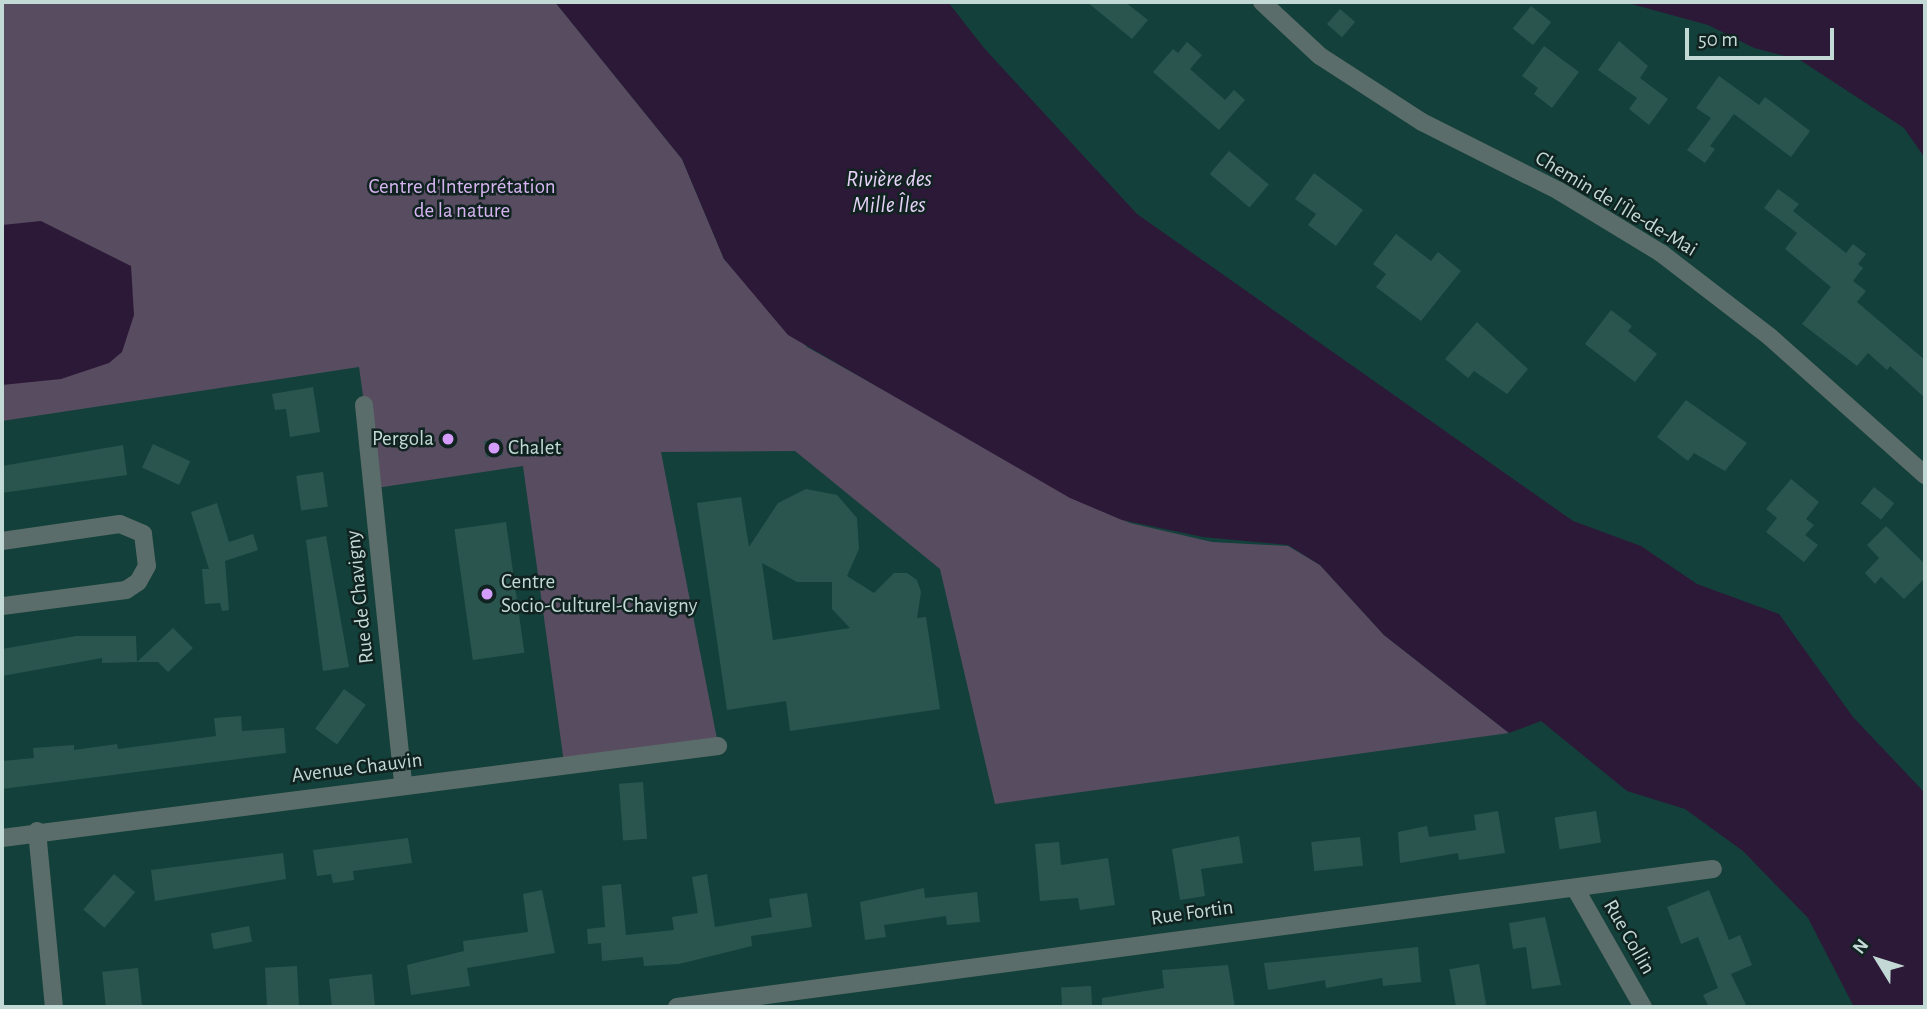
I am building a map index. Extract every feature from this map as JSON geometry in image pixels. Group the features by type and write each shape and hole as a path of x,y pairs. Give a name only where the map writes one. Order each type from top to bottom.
{"street":[{"name":"Chemin de l'Île-de-Mai","path":"1262,2 1321,56 1422,122 1559,191 1661,253 1770,337 1925,475"},
{"name":"Rue de Chavigny","path":"364,405 403,785"},
{"path":"2,541 120,524 143,534 146,566 138,582 126,590 2,606"},
{"name":"Avenue Chauvin","path":"2,838 37,831 718,746"},
{"path":"37,831 54,1007"},
{"name":"Rue Fortin","path":"677,1007 1265,925 1713,869"},
{"name":"Rue Collin","path":"1575,888 1643,1007"}],"green space":[{"name":"Centre d'Interprétation de la nature","path":"2,2 555,2 682,159 724,259 807,347 1074,497 1130,523 1212,542 1288,546 1320,565 1384,635 1509,733 995,804 940,569 795,451 661,452 718,744 564,763 523,466 376,488 359,367 2,421"}],"water":[{"name":"Rivière des Mille Îles","path":"555,2 948,2 984,48 1137,214 1573,521 1641,546 1697,584 1779,614 1853,717 1925,793 1925,1007 1854,1007 1808,918 1743,851 1685,809 1627,791 1541,721 1509,733 1384,635 1320,565 1288,545 1203,537 1122,520 1070,498 788,335 724,259 682,159"},
{"path":"1624,2 1925,2 1925,158 1904,128 1800,60 1754,48 1708,25"},
{"path":"41,221 131,266 134,315 122,352 109,363 61,379 2,385 2,225"}],"building":[{"path":"1087,2 1125,2 1148,20 1132,39"},
{"path":"1531,6 1551,22 1533,45 1513,29"},
{"path":"1340,9 1355,22 1342,37 1327,24"},
{"path":"1619,41 1648,66 1640,78 1668,99 1649,125 1629,109 1637,98 1598,70"},
{"path":"1187,42 1202,55 1190,69 1225,100 1234,90 1245,100 1219,130 1153,72 1173,49 1178,53"},
{"path":"1544,46 1579,72 1552,108 1534,94 1538,88 1522,76"},
{"path":"1719,76 1759,105 1765,97 1810,131 1791,157 1734,114 1710,146 1715,149 1705,163 1687,150 1711,118 1696,108"},
{"path":"1229,151 1269,184 1250,207 1210,174"},
{"path":"1314,173 1363,210 1336,246 1308,225 1316,214 1295,199"},
{"path":"1778,189 1799,204 1793,211 1846,253 1853,244 1866,254 1858,264 1863,268 1853,281 1866,291 1857,302 1925,360 1925,398 1890,366 1887,370 1868,353 1857,366 1802,324 1831,287 1785,249 1797,233 1764,208"},
{"path":"1396,234 1431,261 1438,252 1461,271 1421,321 1376,287 1386,274 1373,264"},
{"path":"1611,310 1632,326 1628,331 1657,354 1635,382 1585,344"},
{"path":"1477,322 1528,369 1507,394 1474,371 1468,378 1445,359"},
{"path":"313,387 320,432 290,437 286,409 275,410 272,394"},
{"path":"1686,400 1747,443 1725,471 1694,453 1688,461 1657,437"},
{"name":"Chalet","path":"501,439 503,455 486,457 484,441"},
{"path":"153,444 190,461 179,485 142,468"},
{"path":"123,445 127,475 2,493 2,466"},
{"path":"323,472 328,507 301,510 296,476"},
{"path":"1791,479 1819,502 1806,519 1814,525 1805,535 1818,545 1804,562 1766,532 1777,518 1766,509"},
{"path":"1874,487 1894,503 1881,520 1861,503"},
{"path":"806,489 837,495 857,518 859,549 847,576 874,593 894,573 907,573 917,580 921,592 917,618 926,617 940,709 790,731 786,701 727,710 697,503 741,497 749,547 778,503","holes":["762,563 797,582 832,582 832,609 850,628 773,640"]},
{"path":"217,503 229,542 253,534 258,550 225,561 229,610 222,611 220,603 205,604 202,569 209,569 191,512"},
{"path":"506,522 524,653 473,660 455,529"},
{"path":"1886,526 1925,564 1925,578 1904,599 1881,577 1875,584 1865,573 1879,558 1867,545"},
{"path":"326,536 349,667 323,671 306,540"},
{"path":"173,628 193,648 168,672 158,662 137,662"},
{"path":"76,636 136,636 137,662 102,663 102,658 2,676 2,649"},
{"path":"344,689 366,705 337,745 315,729"},
{"path":"241,716 242,731 284,728 286,753 2,789 2,761 34,758 33,748 74,745 74,750 117,744 118,749 216,736 214,718"},
{"path":"643,782 647,839 623,841 619,784"},
{"path":"1498,811 1505,853 1459,860 1458,853 1400,863 1398,832 1427,826 1429,837 1476,830 1474,815"},
{"path":"1596,811 1601,843 1560,849 1555,818"},
{"path":"1239,836 1243,863 1201,869 1205,896 1180,900 1172,849"},
{"path":"1360,837 1363,866 1314,871 1311,842"},
{"path":"408,838 412,863 353,871 354,880 333,883 331,874 317,876 313,850"},
{"path":"1059,842 1061,865 1108,858 1115,905 1080,910 1078,898 1040,901 1035,844"},
{"path":"283,853 286,879 155,901 151,870"},
{"path":"114,874 135,892 104,928 83,909"},
{"path":"707,874 715,927 772,917 769,899 807,893 812,927 751,936 752,946 679,964 644,966 643,957 602,961 601,943 588,944 587,929 605,927 602,886 621,884 626,935 674,930 672,917 698,913 692,877"},
{"path":"924,888 925,898 977,892 980,922 947,925 946,916 884,925 886,937 865,940 860,902"},
{"path":"542,890 555,953 467,968 470,986 411,995 407,965 464,951 463,941 528,932 523,894"},
{"path":"1709,890 1729,940 1740,935 1752,965 1731,974 1747,1007 1709,1007 1703,995 1718,988 1698,937 1681,944 1667,907"},
{"path":"1545,917 1561,985 1532,989 1526,947 1513,949 1509,923"},
{"path":"249,926 252,942 214,949 211,933"},
{"path":"1418,947 1421,982 1383,986 1382,978 1326,988 1325,980 1268,990 1264,963"},
{"path":"1479,964 1486,1004 1456,1007 1449,969"},
{"path":"1228,965 1235,1007 1102,1007 1102,998 1164,988 1162,970"},
{"path":"297,966 299,1007 267,1007 265,968"},
{"path":"138,968 142,1007 106,1007 102,972"},
{"path":"372,974 375,1007 332,1007 329,979"},
{"path":"1091,986 1092,1007 1062,1007 1061,988"}],"place":[{"name":"Pergola","path":"448,439"},
{"name":"Chalet","path":"494,448"},
{"name":"Centre Socio-Culturel-Chavigny","path":"487,594"}]}
